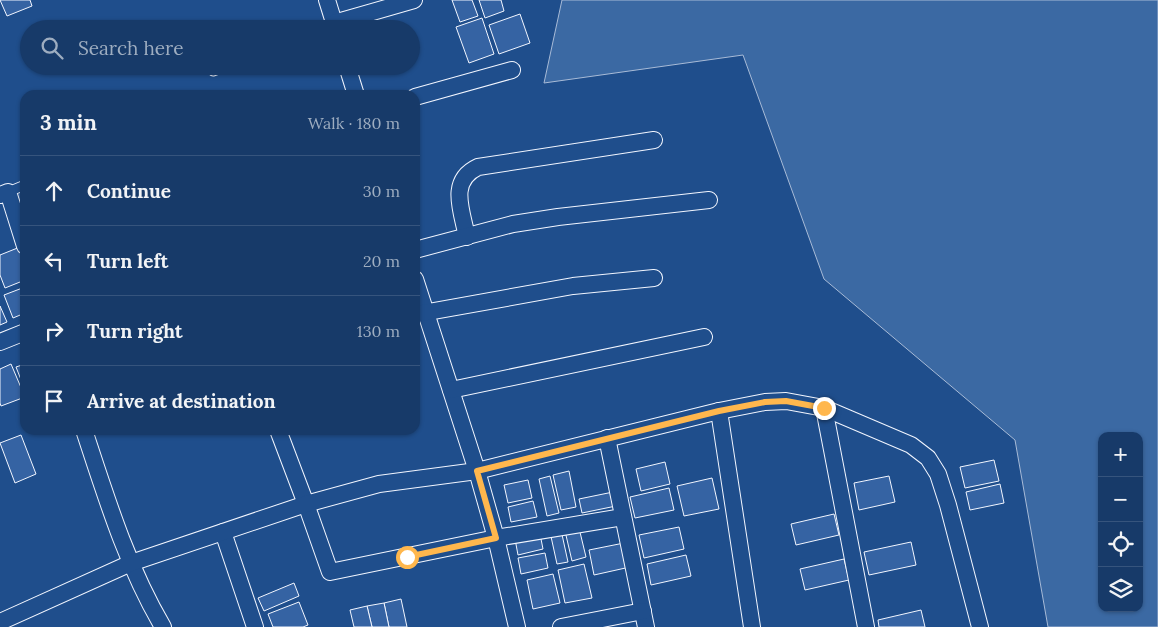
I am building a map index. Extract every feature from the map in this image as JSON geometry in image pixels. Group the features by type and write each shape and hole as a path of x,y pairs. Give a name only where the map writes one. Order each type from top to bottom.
{"street":[{"path":"327,0 329,20"},
{"path":"352,20 414,0"},
{"path":"420,96 512,70"},
{"path":"350,75 354,90"},
{"path":"467,237 458,193 462,180 469,172 478,167 654,140"},
{"path":"4,193 20,233"},
{"path":"420,249 513,224 709,200"},
{"path":"517,627 496,538 477,471 451,390 420,313 572,286 654,278"},
{"path":"0,342 20,334"},
{"path":"451,390 704,337"},
{"path":"2,620 132,563 306,504 380,484 477,471 719,411 765,402 786,401 824,408 911,445 928,458 938,474 948,505 980,627"},
{"path":"824,408 866,627"},
{"path":"719,411 752,627"},
{"path":"86,435 108,505 149,603 163,627"},
{"path":"280,435 330,572 496,538 623,518"},
{"path":"561,627 644,619 607,438"},
{"path":"223,532 255,627"}],"lane":[{"path":"4,193 20,187"}],"water":[{"path":"562,0 1158,0 1158,627 1048,627 1015,440 824,279 743,55 544,83"}],"building":[{"path":"0,0 30,0 32,6 7,16"},
{"path":"452,0 472,0 478,16 460,22"},
{"path":"479,0 501,0 504,11 485,18"},
{"path":"520,14 530,43 499,54 489,25"},
{"path":"482,18 494,54 469,63 456,27"},
{"path":"20,192 20,203 16,193"},
{"path":"20,247 20,282 5,288 0,275 0,255"},
{"path":"20,289 20,315 13,318 4,295"},
{"path":"0,306 7,322 0,325"},
{"path":"11,364 20,385 20,399 1,406 0,403 0,369"},
{"path":"20,366 20,377 16,367"},
{"path":"21,435 36,474 15,483 0,443"},
{"path":"994,460 999,481 965,488 960,467"},
{"path":"665,462 670,484 641,491 636,469"},
{"path":"569,471 576,507 561,510 553,475"},
{"path":"550,476 559,513 547,516 539,479"},
{"path":"889,476 895,502 859,510 854,483"},
{"path":"712,478 719,509 684,516 677,486"},
{"path":"528,480 532,498 508,503 504,485"},
{"path":"1000,484 1004,503 970,510 966,492"},
{"path":"669,488 674,510 635,518 630,497"},
{"path":"613,492 616,506 582,513 579,499"},
{"path":"533,501 537,517 511,522 508,507"},
{"path":"834,514 839,535 796,545 791,524"},
{"path":"679,527 684,549 644,558 639,535"},
{"path":"579,528 586,557 572,561 565,531"},
{"path":"561,530 568,562 557,564 550,532"},
{"path":"540,534 543,549 518,555 515,539"},
{"path":"911,542 916,565 869,575 864,552"},
{"path":"624,543 630,567 594,575 589,550"},
{"path":"545,553 548,568 521,574 518,558"},
{"path":"686,555 691,576 651,585 647,564"},
{"path":"844,559 849,580 805,590 800,569"},
{"path":"584,564 592,598 565,603 558,570"},
{"path":"553,574 560,603 533,609 527,580"},
{"path":"294,583 299,596 264,611 258,598"},
{"path":"401,599 407,627 389,627 384,603"},
{"path":"299,602 308,625 303,627 273,627 268,614"},
{"path":"384,603 389,627 372,627 367,606"},
{"path":"367,606 372,627 354,627 350,610"},
{"path":"921,610 925,627 879,627 878,620"}],"route":[{"path":"407,557 496,538 477,471 719,411 765,402 786,401 824,408"}]}
